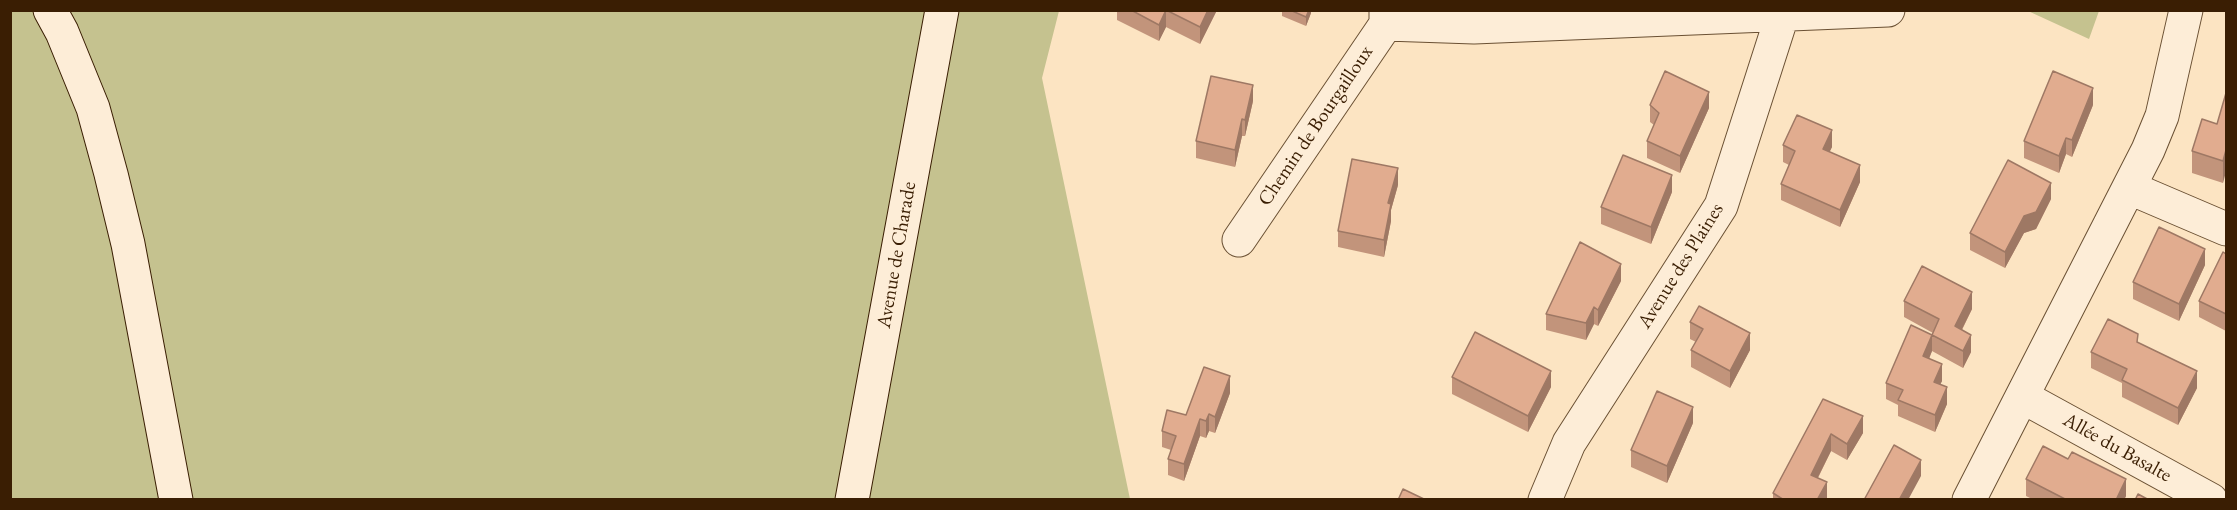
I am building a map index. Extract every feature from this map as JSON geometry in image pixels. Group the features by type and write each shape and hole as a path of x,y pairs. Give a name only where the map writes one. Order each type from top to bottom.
{"street":[{"path":"50,10 62,32 93,108 111,174 128,243 176,500"},
{"name":"Avenue de Charade","path":"852,500 942,10"},
{"path":"1386,17 1474,27 1888,10"},
{"path":"1969,500 2130,188 2162,116 2186,10"},
{"name":"Avenue des Plaines","path":"1545,500 1569,443 1721,206 1782,16"},
{"name":"Chemin de Bourgailloux","path":"1239,240 1386,17"},
{"path":"2130,188 2226,229"},
{"name":"Allée du Basalte","path":"2023,398 2211,500"}],"shaded area":[{"path":"10,11 1059,11 1042,78 1130,499 11,499"},
{"path":"2028,11 2099,11 2089,39"}],"building":[{"path":"1131,10 1166,10 1159,25"},
{"path":"1166,10 1208,10 1200,27"},
{"path":"1290,10 1309,10 1306,17"},
{"path":"1665,71 1709,92 1680,156 1647,141 1659,113 1650,105"},
{"path":"2053,71 2093,88 2072,140 2066,138 2059,156 2024,141"},
{"path":"1211,76 1253,85 1235,150 1196,141"},
{"path":"2226,93 2226,150 2223,161 2192,151 2202,119 2217,124"},
{"path":"1797,115 1832,130 1823,149 1860,165 1840,210 1781,184 1795,151 1783,145"},
{"path":"1623,155 1672,175 1651,227 1601,207"},
{"path":"1352,159 1398,168 1388,203 1391,204 1384,240 1338,231"},
{"path":"2008,160 2051,183 2036,212 2024,216 2005,252 1970,233"},
{"path":"2159,227 2205,249 2179,304 2133,282"},
{"path":"1580,242 1621,264 1598,310 1594,307 1586,323 1546,314"},
{"path":"2223,252 2226,254 2226,314 2199,301"},
{"path":"1922,266 1972,292 1955,326 1971,335 1963,351 1932,335 1939,319 1904,301"},
{"path":"1699,306 1750,333 1730,371 1691,350 1703,329 1690,322"},
{"path":"2108,319 2138,334 2137,342 2197,371 2178,408 2122,380 2127,369 2091,352"},
{"path":"1911,325 1932,335 1923,356 1942,364 1934,382 1947,387 1935,415 1898,400 1903,390 1886,383"},
{"path":"1475,332 1551,371 1528,416 1452,377"},
{"path":"1204,367 1230,376 1215,417 1209,414 1206,421 1200,419 1184,464 1168,459 1176,436 1162,431 1167,410 1186,415"},
{"path":"1657,391 1693,407 1667,466 1631,450"},
{"path":"1823,399 1863,416 1847,444 1831,434 1811,475 1827,482 1817,500 1784,500 1773,493"},
{"path":"1894,445 1921,460 1899,500 1864,500"},
{"path":"2043,446 2068,459 2072,452 2126,479 2116,500 2067,500 2026,479"},
{"path":"1403,489 1426,500 1398,500"},
{"path":"2138,494 2149,500 2135,500"}]}
